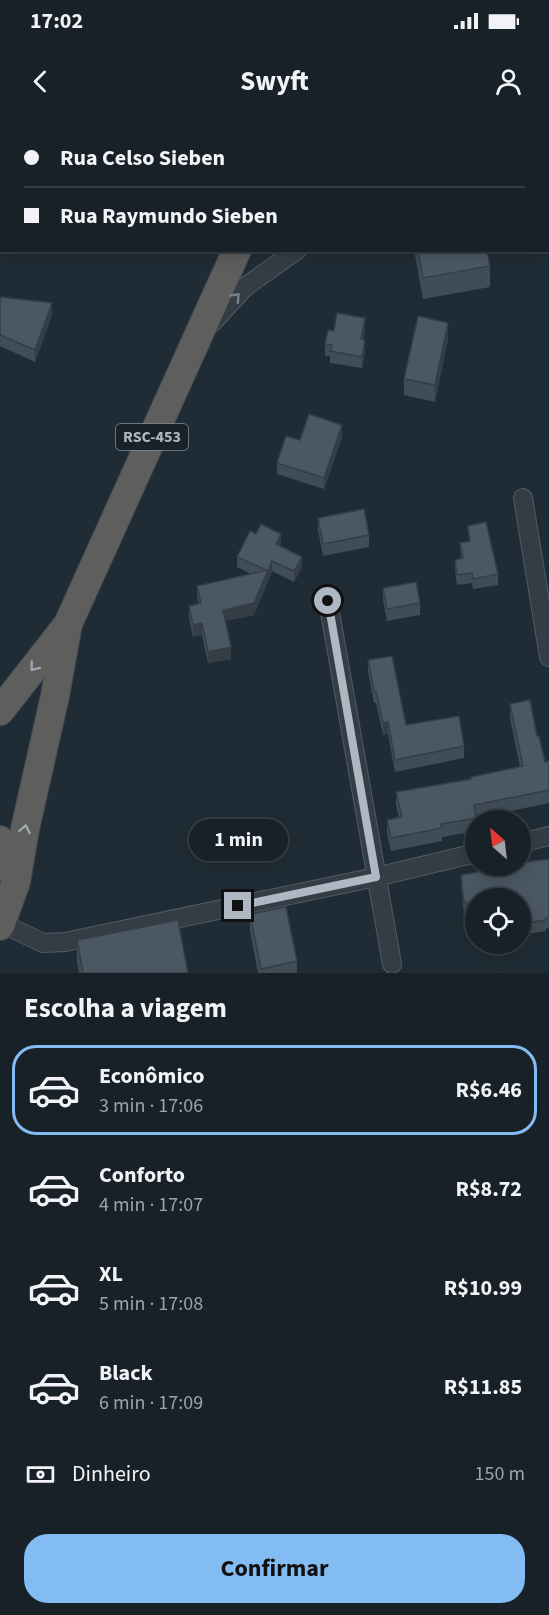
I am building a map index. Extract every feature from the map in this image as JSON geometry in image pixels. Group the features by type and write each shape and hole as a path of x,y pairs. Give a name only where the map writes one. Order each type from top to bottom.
{"highway":[{"name":"RSC-453","path":"0,711 68,624 236,252"},
{"name":"RSC-453","path":"1,925 16,882 25,829 56,696 68,624"},
{"path":"0,840 8,853 16,882"}],"street":[{"path":"196,340 245,287 294,252"},
{"path":"523,498 549,657"},
{"path":"328,601 392,964"},
{"path":"531,840 549,836"},
{"path":"1,925 43,942 65,942 465,857"}],"building":[{"path":"418,252 487,252 490,266 423,278"},
{"path":"0,297 52,303 35,350 0,335"},
{"path":"337,313 365,318 361,339 365,340 362,357 330,351 332,345 325,344 328,330 334,331"},
{"path":"418,316 448,323 435,385 404,379"},
{"path":"309,414 342,425 324,478 277,463 286,436 300,440"},
{"path":"364,509 369,535 323,544 318,518"},
{"path":"486,522 498,574 473,579 472,573 457,575 455,560 463,558 460,543 470,541 468,526"},
{"path":"261,524 281,534 276,544 302,557 294,571 272,561 268,571 237,557 250,531 256,534"},
{"path":"268,570 254,603 223,610 231,647 208,652 202,623 193,625 189,606 201,603 197,586"},
{"path":"416,582 420,603 387,609 383,588"},
{"path":"392,656 406,725 459,716 464,746 395,760 388,722 383,723 368,660"},
{"path":"530,700 545,762 549,761 549,790 474,805 475,810 465,810 465,820 441,824 442,828 391,838 387,820 402,817 396,792 471,779 471,777 523,766 510,704"},
{"path":"549,859 549,917 546,920 531,922 531,888 465,888 464,903 461,875 531,876 531,861"},
{"path":"286,907 297,961 261,969 250,914"},
{"path":"178,920 188,973 83,973 77,940"}],"route":[{"path":"238,906 376,877 328,601"}]}
